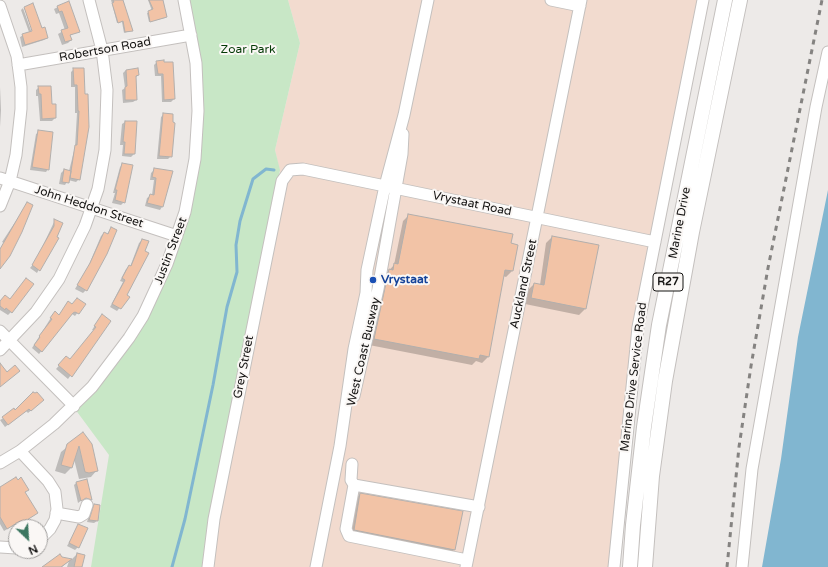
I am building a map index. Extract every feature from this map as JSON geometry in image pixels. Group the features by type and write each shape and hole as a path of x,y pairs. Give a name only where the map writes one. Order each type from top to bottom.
{"main road":[{"name":"Marine Drive","path":"630,567 644,427 659,325 725,0"},
{"name":"Marine Drive","path":"645,567 652,476 664,381 692,232 740,0"}],"street":[{"path":"0,350 36,312 59,279 78,245 92,208 102,169 107,130 107,90 102,50 89,0"},
{"name":"Justin Street","path":"0,464 20,451 74,406 106,369 143,316 160,282 178,236 185,212 190,184 198,111 196,63 184,0"},
{"name":"West Coast Busway","path":"316,567 340,446 367,345 390,187 402,154 404,115 428,0"},
{"path":"551,0 581,3"},
{"name":"Marine Drive Service Road","path":"614,567 638,328 704,0"},
{"name":"Auckland Street","path":"466,563 479,507 581,3"},
{"path":"0,6 12,39 21,87 21,120 16,154 5,180 0,206"},
{"name":"Robertson Road","path":"18,65 191,35"},
{"path":"742,567 752,469 816,107 828,52"},
{"name":"Vrystaat Road","path":"290,170 303,169 655,242"},
{"name":"Grey Street","path":"208,567 214,519 280,189 282,181 290,170"},
{"name":"John Heddon Street","path":"5,180 178,236"},
{"path":"0,331 74,406"},
{"path":"20,451 48,481 55,492 56,513 48,531"},
{"path":"352,464 351,480 354,485 346,529 349,536 466,563"},
{"path":"354,485 479,507"},
{"path":"56,513 79,517 84,514 86,504"}],"shaded area":[{"path":"288,0 703,0 638,327 614,567 208,567 282,181 275,150 300,43"}],"green space":[{"name":"Zoar Park","path":"189,0 288,0 300,43 275,150 280,170 208,519 202,567 91,567 109,455 75,409 168,272 179,247 188,215 198,170 203,115 199,55"}],"water":[{"path":"828,190 828,567 762,567 781,459 798,337"}],"building":[{"path":"113,0 123,0 133,31 125,32 123,21 118,23 112,3 114,2"},
{"path":"149,0 163,0 167,17 150,22 148,11 153,9"},
{"path":"69,1 80,32 70,35 72,40 65,42 61,30 68,28 62,11 59,12 57,6"},
{"path":"33,3 42,28 45,27 48,38 25,45 22,34 32,31 24,7"},
{"path":"164,60 164,62 173,62 175,99 164,100 163,74 158,74 156,61"},
{"path":"73,68 84,68 85,94 88,94 89,127 80,180 70,178 75,145 77,145 79,111 77,85 74,85"},
{"path":"138,68 139,75 136,76 137,100 125,100 125,87 127,86 126,70"},
{"path":"38,86 51,86 52,104 56,104 56,118 42,119 41,94 39,94"},
{"path":"163,113 173,114 173,122 175,123 172,157 159,156"},
{"path":"125,121 137,121 135,154 124,154 125,142 123,142"},
{"path":"38,130 53,132 49,170 32,167"},
{"path":"122,163 133,165 125,203 115,200 117,190 115,190"},
{"path":"154,168 173,171 163,207 147,203 150,194 154,195 156,178 152,177"},
{"path":"64,169 71,171 69,183 62,182"},
{"path":"27,202 33,205 10,256 0,269 0,249"},
{"path":"408,214 513,234 511,243 518,245 513,271 505,270 489,357 480,355 479,359 374,339 389,269 393,270 394,263 398,264"},
{"path":"54,219 63,223 57,237 59,238 40,271 32,265 54,226"},
{"path":"111,227 117,230 107,254 87,291 77,285 90,263 104,232 108,234"},
{"path":"552,236 599,245 586,309 531,298 534,283 544,285"},
{"path":"142,239 149,241 145,251 149,253 127,295 130,297 121,309 112,304 125,280 122,278 129,265 131,266"},
{"path":"26,278 34,284 12,313 6,308 5,310 0,306 0,301 5,295 10,299"},
{"path":"77,298 86,304 79,314 75,312 73,313 42,352 34,345 52,319 50,318 55,311 59,315 68,301 72,304"},
{"path":"102,314 111,321 72,377 58,365 66,356 70,359 96,327 94,326"},
{"path":"0,363 7,372 15,365 20,371 0,387"},
{"path":"33,392 37,392 44,400 31,411 29,409 8,425 2,417 14,408 15,410"},
{"path":"83,432 92,444 98,471 89,473 85,472 79,446 72,468 61,465 67,444"},
{"path":"16,477 18,480 21,477 29,490 25,492 38,513 28,519 8,519 7,529 0,517 0,487"},
{"path":"87,479 92,500 86,498 81,501 76,482"},
{"path":"360,493 463,511 455,550 354,530"},
{"path":"94,504 100,505 98,521 89,520"},
{"path":"78,524 88,528 79,548 69,543"},
{"path":"77,553 85,555 82,567 74,567"},
{"path":"60,554 62,557 72,559 61,567 42,567"}],"waterway":[{"path":"172,567 185,519 213,385 227,307 237,272 236,245 240,221 253,179 266,169 274,170"}],"railway":[{"path":"727,567 739,447 751,366 768,268 822,0"}],"place":[{"name":"Vrystaat","path":"373,280"}]}
